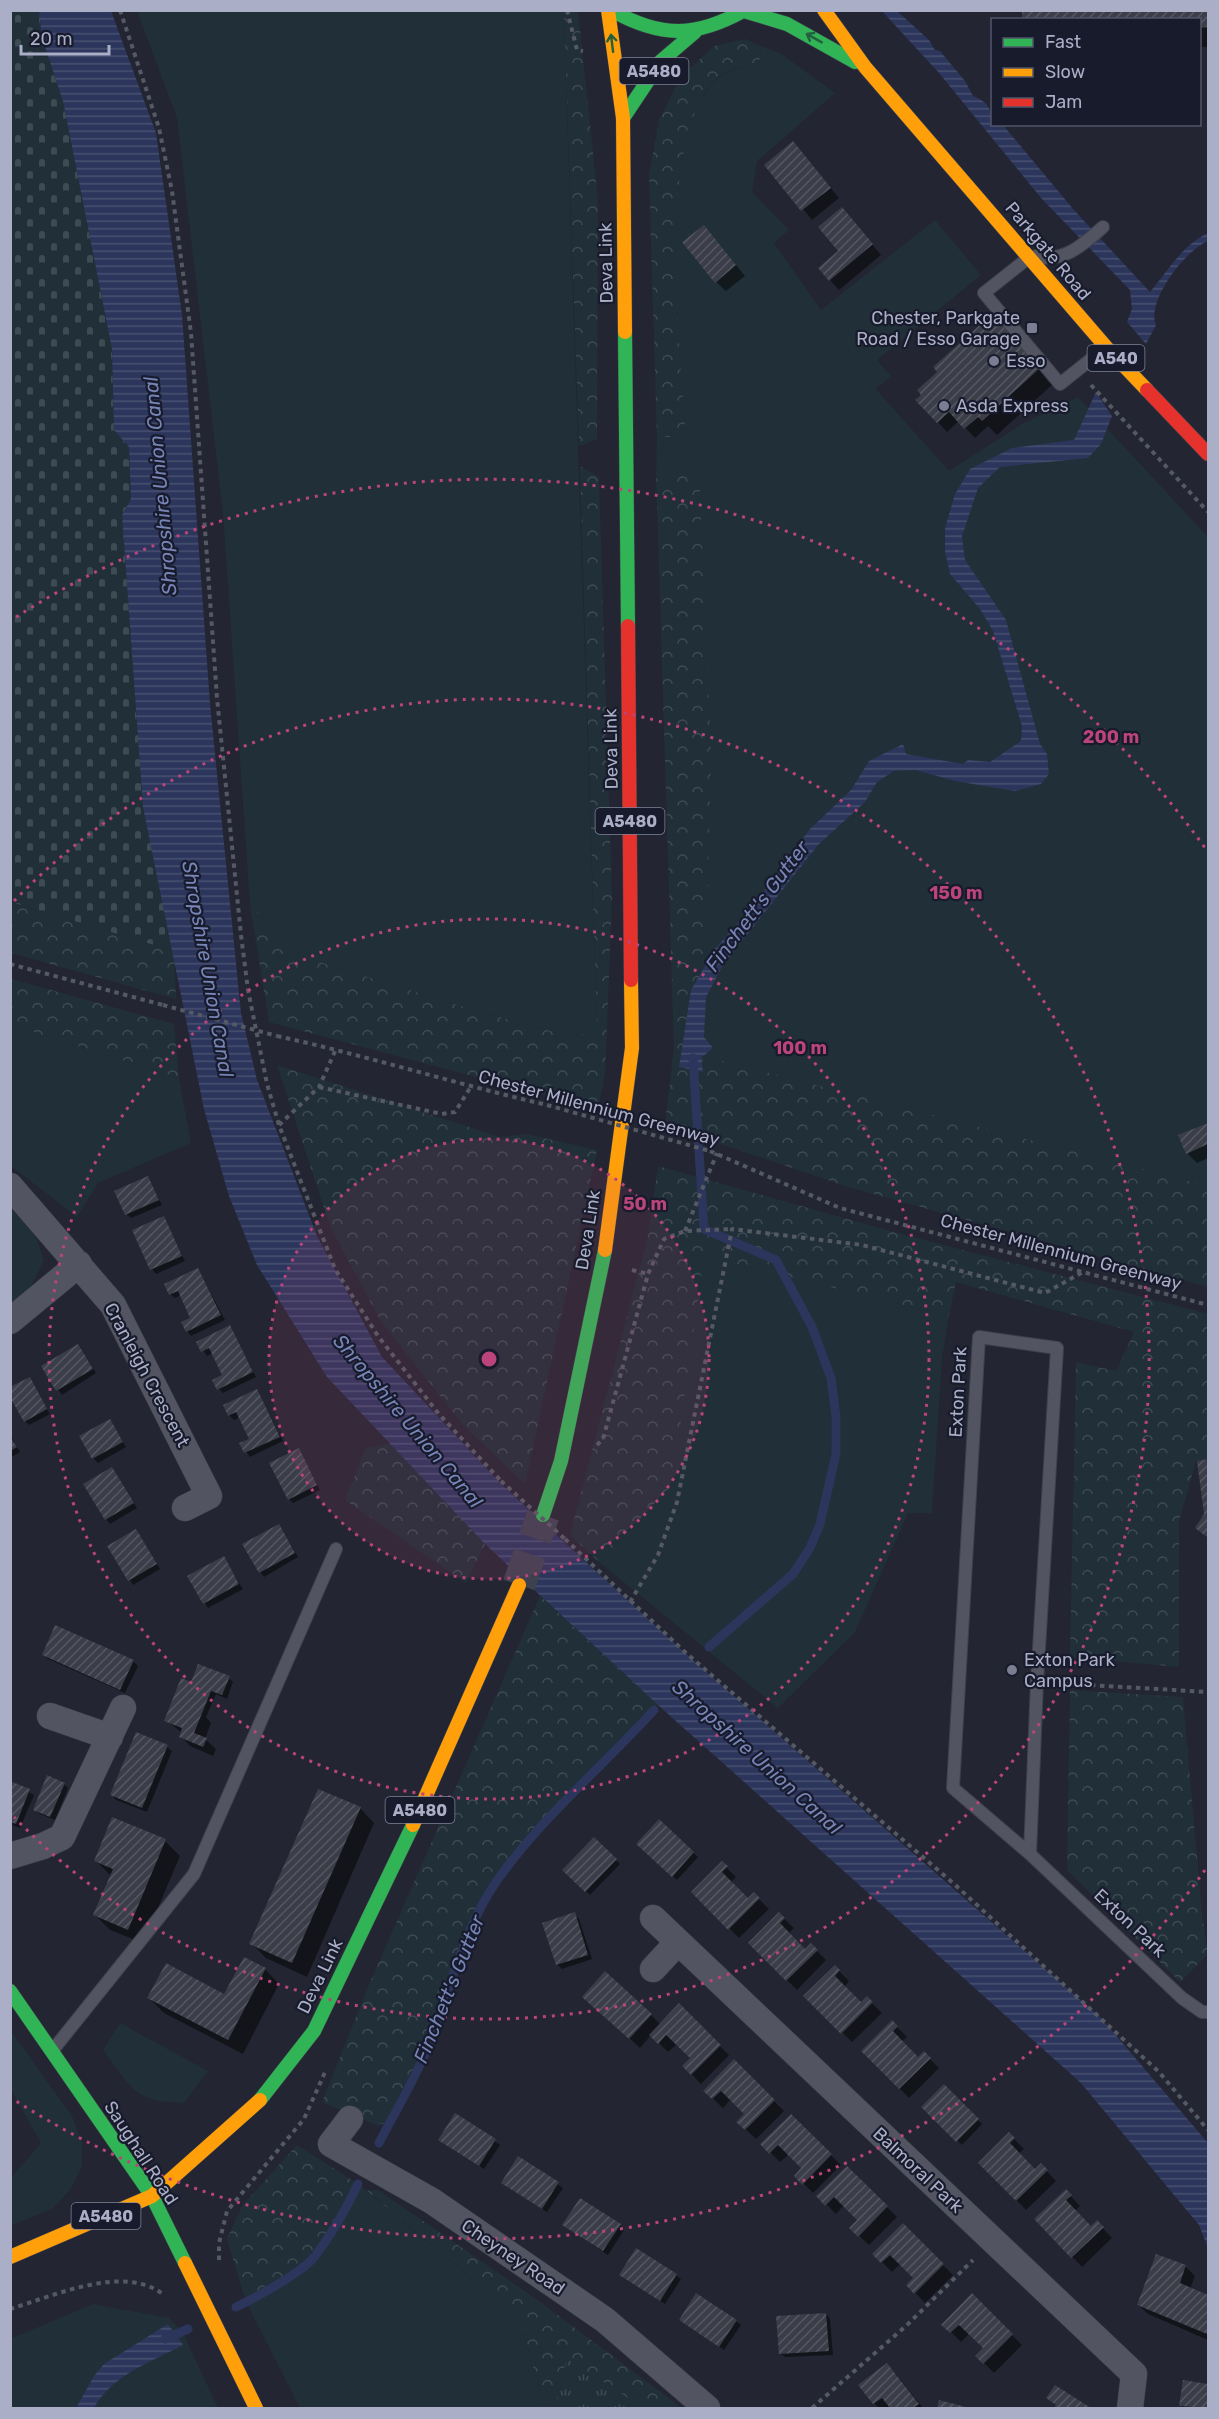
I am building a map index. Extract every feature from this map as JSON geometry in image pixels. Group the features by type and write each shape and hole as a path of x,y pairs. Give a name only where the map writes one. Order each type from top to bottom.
{"main road":[{"name":"A540","path":"609,10 634,25 664,33 695,32 721,25 745,11"},
{"name":"Deva Link","path":"543,1515 561,1461 603,1262 632,1048 623,118 609,10"},
{"name":"Parkgate Road","path":"824,10 865,67 1106,347 1209,454"},
{"name":"Parkgate Road","path":"745,11 787,24 865,67"},
{"name":"A5480","path":"623,118 661,61 695,32"},
{"name":"Deva Link","path":"10,2257 152,2196 268,2093 314,2031 438,1773 519,1585"},
{"name":"Saughall Road","path":"10,1991 152,2196 256,2409"}],"street":[{"name":"Cranleigh Crescent","path":"10,1186 113,1305 209,1496 185,1508"},
{"path":"10,1321 79,1264"},
{"path":"10,1856 63,1837 123,1708"},
{"path":"50,1716 110,1737"},
{"name":"Balmoral Park","path":"653,1918 1134,2374 1130,2409"},
{"path":"653,1969 678,1942"},
{"name":"Cheyney Road","path":"350,2119 331,2144 432,2201 605,2320 707,2409"}],"lane":[{"path":"1103,227 1076,250 1044,258 1029,255 984,293 1060,384 1106,347"},
{"name":"Exton Park","path":"1030,1854 1037,1682 1057,1348 979,1337 953,1788 1030,1854 1182,1998 1202,2012 1209,2012"},
{"path":"52,2051 194,1874 336,1549"}],"path":[{"path":"120,10 159,129 172,191 191,333 217,698 242,935 256,1034 279,1125 335,1269 378,1336 438,1413 501,1481 686,1653 953,1882 1159,2072 1209,2130"},
{"name":"Chester Millennium Greenway","path":"10,964 277,1036 336,1049 470,1088 547,1105 710,1151 840,1208 1209,1305"},
{"path":"279,1125 319,1087 336,1049"},
{"path":"319,1087 442,1114 455,1113 470,1088"},
{"path":"685,1231 717,1153"},
{"path":"630,1602 658,1555 677,1502 732,1228"},
{"path":"590,1451 603,1439 648,1274 664,1239 685,1231 732,1228 862,1245 1045,1293 1083,1272"},
{"path":"631,1270 648,1274"},
{"path":"1037,1682 1209,1692"},
{"path":"812,2409 906,2326 993,2241"}],"green space":[{"path":"561,10 564,16 597,1030 572,1037 467,1008 304,957 250,905 223,514 177,118 137,11"},
{"path":"10,11 39,11 42,38 63,101 112,349 114,430 129,447 131,499 122,515 143,806 174,951 11,902"},
{"path":"561,11 578,11 598,200 597,439 579,446 564,16"},
{"path":"745,39 758,45 762,53 757,67 730,70 705,93 688,133 679,183 676,240 677,298 686,437 657,437 649,175 659,120 681,77 714,46"},
{"path":"758,45 780,53 835,93 757,161 752,192 789,230 774,243 821,310 935,220 981,275 877,360 891,376 876,389 949,471 1022,424 1078,397 1208,537 1208,1196 704,1056 699,472 656,472 657,437 686,437 676,298 676,240 679,183 688,133 705,94 730,71 757,67 762,53"},
{"path":"580,466 599,477 612,899 605,1075 597,1112 559,1099 269,1022 250,905 304,957 467,1008 572,1037 597,1030"},
{"path":"656,472 699,472 711,751 704,1056 1208,1186 1208,1287 845,1186 665,1125 674,1048"},
{"path":"10,902 174,951 176,999 11,953"},
{"path":"11,979 174,1024 179,1078 11,1025"},
{"path":"11,1025 179,1078 191,1143 98,1183 77,1217 11,1166"},
{"path":"277,1065 500,1137 526,1134 597,1150 525,1484 463,1425 380,1320 330,1226"},
{"path":"658,1166 894,1232 1208,1314 1208,1459 1196,1461 1179,1521 1179,1667 1070,1657 1076,1362 1116,1371 1134,1332 956,1282 949,1316 704,1256 672,1485 599,1562 570,1535 648,1236"},
{"path":"11,1204 28,1222 44,1260 31,1286 11,1304"},
{"path":"704,1255 949,1316 942,1358 932,1513 908,1513 855,1632 778,1708 599,1562 672,1485"},
{"path":"391,1443 485,1544 466,1583 345,1500 366,1448"},
{"path":"540,1596 658,1705 619,1750 533,1835 496,1882 475,1920 421,2063 389,2123 376,2125 322,2102 371,1980"},
{"path":"1070,1690 1183,1697 1202,1915 1208,1954 1180,1982 1067,1870"},
{"path":"120,2023 208,2071 184,2103 154,2100 144,2096 128,2083 103,2050"},
{"path":"11,2031 72,2116 82,2143 82,2166 70,2190 53,2208 11,2226 11,2178 41,2143 11,2090"},
{"path":"297,2145 358,2184 344,2213 314,2259 246,2302 227,2239 242,2206"},
{"path":"358,2184 519,2318 545,2408 300,2408 246,2302 314,2259"},
{"path":"366,2190 378,2190 539,2301 682,2408 643,2408 569,2360 557,2384 559,2408 545,2408 519,2318"},
{"path":"93,2304 169,2318 182,2331 218,2408 11,2408 10,2339"},
{"path":"568,2359 643,2408 559,2408 557,2384"}],"water":[{"name":"Shropshire Union Canal","path":"39,11 111,11 156,133 182,315 210,704 241,1013 257,1080 317,1236 382,1357 501,1484 696,1663 1101,2018 1208,2143 1208,2248 1199,2225 1081,2083 658,1705 485,1544 327,1377 257,1265 229,1196 204,1109 143,807 122,515 131,499 129,447 114,430 112,349 63,101 42,38"},
{"path":"882,11 897,11 929,40 935,50 940,51 965,81 973,96 988,106 991,126 1004,126 1073,209 1150,292 1176,259 1190,245 1208,233 1208,241 1189,254 1162,290 1154,315 1156,325 1146,344 1127,322 1132,309 1130,290 1042,199 939,73"},
{"path":"1096,392 1112,416 1101,444 1088,458 1000,467 978,488 962,536 965,560 1006,620 1040,744 1047,754 1049,774 1041,784 1015,791 955,781 916,770 894,771 877,782 865,802 818,845 723,965 706,997 704,1037 713,1048 701,1058 703,1072 679,1067 691,990 715,949 756,902 810,829 851,790 869,761 903,744 906,754 963,764 968,760 990,762 1021,741 1022,726 993,631 980,609 950,574 945,551 945,528 955,494 970,469 1012,448 1074,440"},
{"path":"168,2324 183,2345 133,2370 111,2387 94,2408 76,2408 94,2376 104,2364"}],"building":[{"path":"1022,10 1208,10 1208,27 1201,28 1201,18 1022,18"},
{"path":"793,141 831,188 801,211 764,165"},
{"path":"842,207 873,244 829,281 818,268 838,251 818,227"},
{"path":"704,225 736,265 715,283 682,242"},
{"path":"992,314 1041,367 982,421 978,417 964,429 949,412 937,423 915,400 921,395 917,390 937,372 933,367"},
{"path":"1208,1123 1208,1144 1186,1154 1178,1135"},
{"path":"148,1176 159,1200 125,1215 114,1191"},
{"path":"164,1216 182,1256 150,1270 132,1230"},
{"path":"198,1268 221,1315 186,1332 181,1322 190,1318 178,1291 169,1295 164,1284"},
{"path":"230,1325 253,1372 217,1390 212,1380 222,1375 209,1348 201,1352 196,1342"},
{"path":"78,1344 93,1369 56,1391 41,1366"},
{"path":"30,1377 47,1409 24,1422 10,1397 10,1387"},
{"path":"257,1389 280,1437 244,1453 239,1443 249,1439 236,1412 228,1416 223,1405"},
{"path":"110,1419 123,1442 92,1459 79,1436"},
{"path":"10,1436 17,1447 10,1451"},
{"path":"299,1448 317,1485 288,1500 269,1463"},
{"path":"1208,1459 1208,1538 1195,1528 1204,1514 1197,1461"},
{"path":"112,1467 134,1503 105,1520 83,1484"},
{"path":"279,1524 295,1553 259,1573 242,1544"},
{"path":"136,1529 157,1564 128,1581 107,1546"},
{"path":"224,1556 239,1584 203,1604 187,1576"},
{"path":"55,1625 134,1660 120,1690 42,1655"},
{"path":"198,1664 230,1676 222,1695 211,1691 194,1733 207,1738 203,1747 179,1737 182,1728 164,1721 181,1678 191,1682"},
{"path":"136,1732 168,1745 142,1808 110,1795"},
{"path":"47,1775 65,1783 50,1817 33,1810"},
{"path":"10,1781 30,1789 16,1824 10,1822"},
{"path":"318,1789 361,1807 292,1963 249,1944"},
{"path":"112,1817 166,1839 128,1930 93,1915 113,1869 94,1861"},
{"path":"659,1819 694,1852 672,1877 636,1844"},
{"path":"594,1837 617,1859 585,1892 562,1870"},
{"path":"722,1861 728,1866 722,1872 748,1898 754,1892 760,1898 728,1930 691,1892"},
{"path":"575,1912 588,1955 556,1965 542,1923"},
{"path":"779,1912 785,1918 780,1923 805,1949 811,1943 818,1950 786,1981 748,1943"},
{"path":"244,1957 266,1968 228,2040 147,1998 166,1963 224,1994"},
{"path":"835,1965 840,1970 835,1976 861,2002 867,1996 873,2002 841,2034 803,1996"},
{"path":"605,1971 652,2014 629,2039 582,1997"},
{"path":"679,2003 721,2045 691,2075 682,2066 690,2058 666,2035 658,2044 649,2035"},
{"path":"892,2020 898,2026 893,2031 918,2057 924,2051 931,2058 899,2089 861,2051"},
{"path":"734,2059 775,2100 745,2130 736,2122 744,2114 721,2091 712,2099 703,2091"},
{"path":"944,2084 979,2119 956,2142 921,2107"},
{"path":"455,2113 496,2139 479,2166 438,2140"},
{"path":"791,2114 832,2154 802,2185 794,2176 801,2168 778,2145 769,2154 760,2144"},
{"path":"1009,2132 1015,2138 1010,2143 1035,2169 1041,2163 1048,2170 1016,2201 978,2163"},
{"path":"518,2156 559,2182 542,2209 501,2183"},
{"path":"847,2166 888,2206 858,2237 849,2228 857,2220 834,2197 825,2206 816,2196"},
{"path":"1066,2189 1072,2195 1066,2200 1091,2226 1097,2220 1104,2227 1071,2258 1034,2219"},
{"path":"580,2198 621,2224 603,2251 562,2225"},
{"path":"903,2223 944,2264 914,2294 906,2285 913,2278 890,2255 881,2263 872,2254"},
{"path":"636,2248 677,2274 660,2301 619,2275"},
{"path":"1156,2254 1186,2265 1180,2283 1208,2295 1207,2334 1137,2305"},
{"path":"696,2293 737,2320 719,2347 679,2320"},
{"path":"972,2293 1013,2334 983,2364 975,2356 983,2348 959,2325 950,2333 941,2325"},
{"path":"826,2313 829,2351 779,2354 776,2316"},
{"path":"887,2363 919,2404 913,2408 890,2408 882,2398 873,2404 858,2385"},
{"path":"1183,2380 1208,2384 1208,2408 1179,2406"},
{"path":"1055,2385 1091,2408 1054,2408 1056,2405 1046,2398"},
{"path":"939,2400 970,2408 937,2408"}],"waterway":[{"name":"Finchett's Gutter","path":"693,1058 704,1229 776,1260 812,1327 831,1378 836,1417 836,1454 820,1524 810,1548 793,1574 709,1647"},
{"name":"Finchett's Gutter","path":"379,2143 425,2055 466,1939 496,1882 552,1814 654,1710"},
{"name":"Finchett's Gutter","path":"236,2307 278,2284 315,2256 344,2212 358,2184"},
{"name":"Finchett's Gutter","path":"165,2339 188,2329"}],"tunnel":[{"path":"519,1585 543,1515"}],"traffic: fast":[{"path":"611,10 646,26 678,31 710,26 745,10"},
{"path":"744,11 787,24 855,62"},
{"path":"623,118 661,61 695,32"},
{"path":"625,332 628,626"},
{"path":"543,1515 561,1461 605,1250"},
{"path":"260,2100 314,2031 413,1825"},
{"path":"10,1991 152,2196 185,2263"}],"traffic: slow":[{"path":"608,10 623,118 625,332"},
{"path":"824,10 865,67 1106,347 1147,390"},
{"path":"605,1250 632,1048 631,980"},
{"path":"413,1825 519,1585"},
{"path":"10,2257 152,2196 260,2100"},
{"path":"185,2263 256,2408"}],"traffic: jam":[{"path":"1147,390 1208,454"},
{"path":"628,626 631,980"}],"place":[{"name":"Chester, Parkgate Road / Esso Garage","path":"1032,328"},
{"name":"Esso","path":"994,361"},
{"name":"Asda Express","path":"944,406"},
{"name":"Exton Park Campus","path":"1012,1670"}]}
